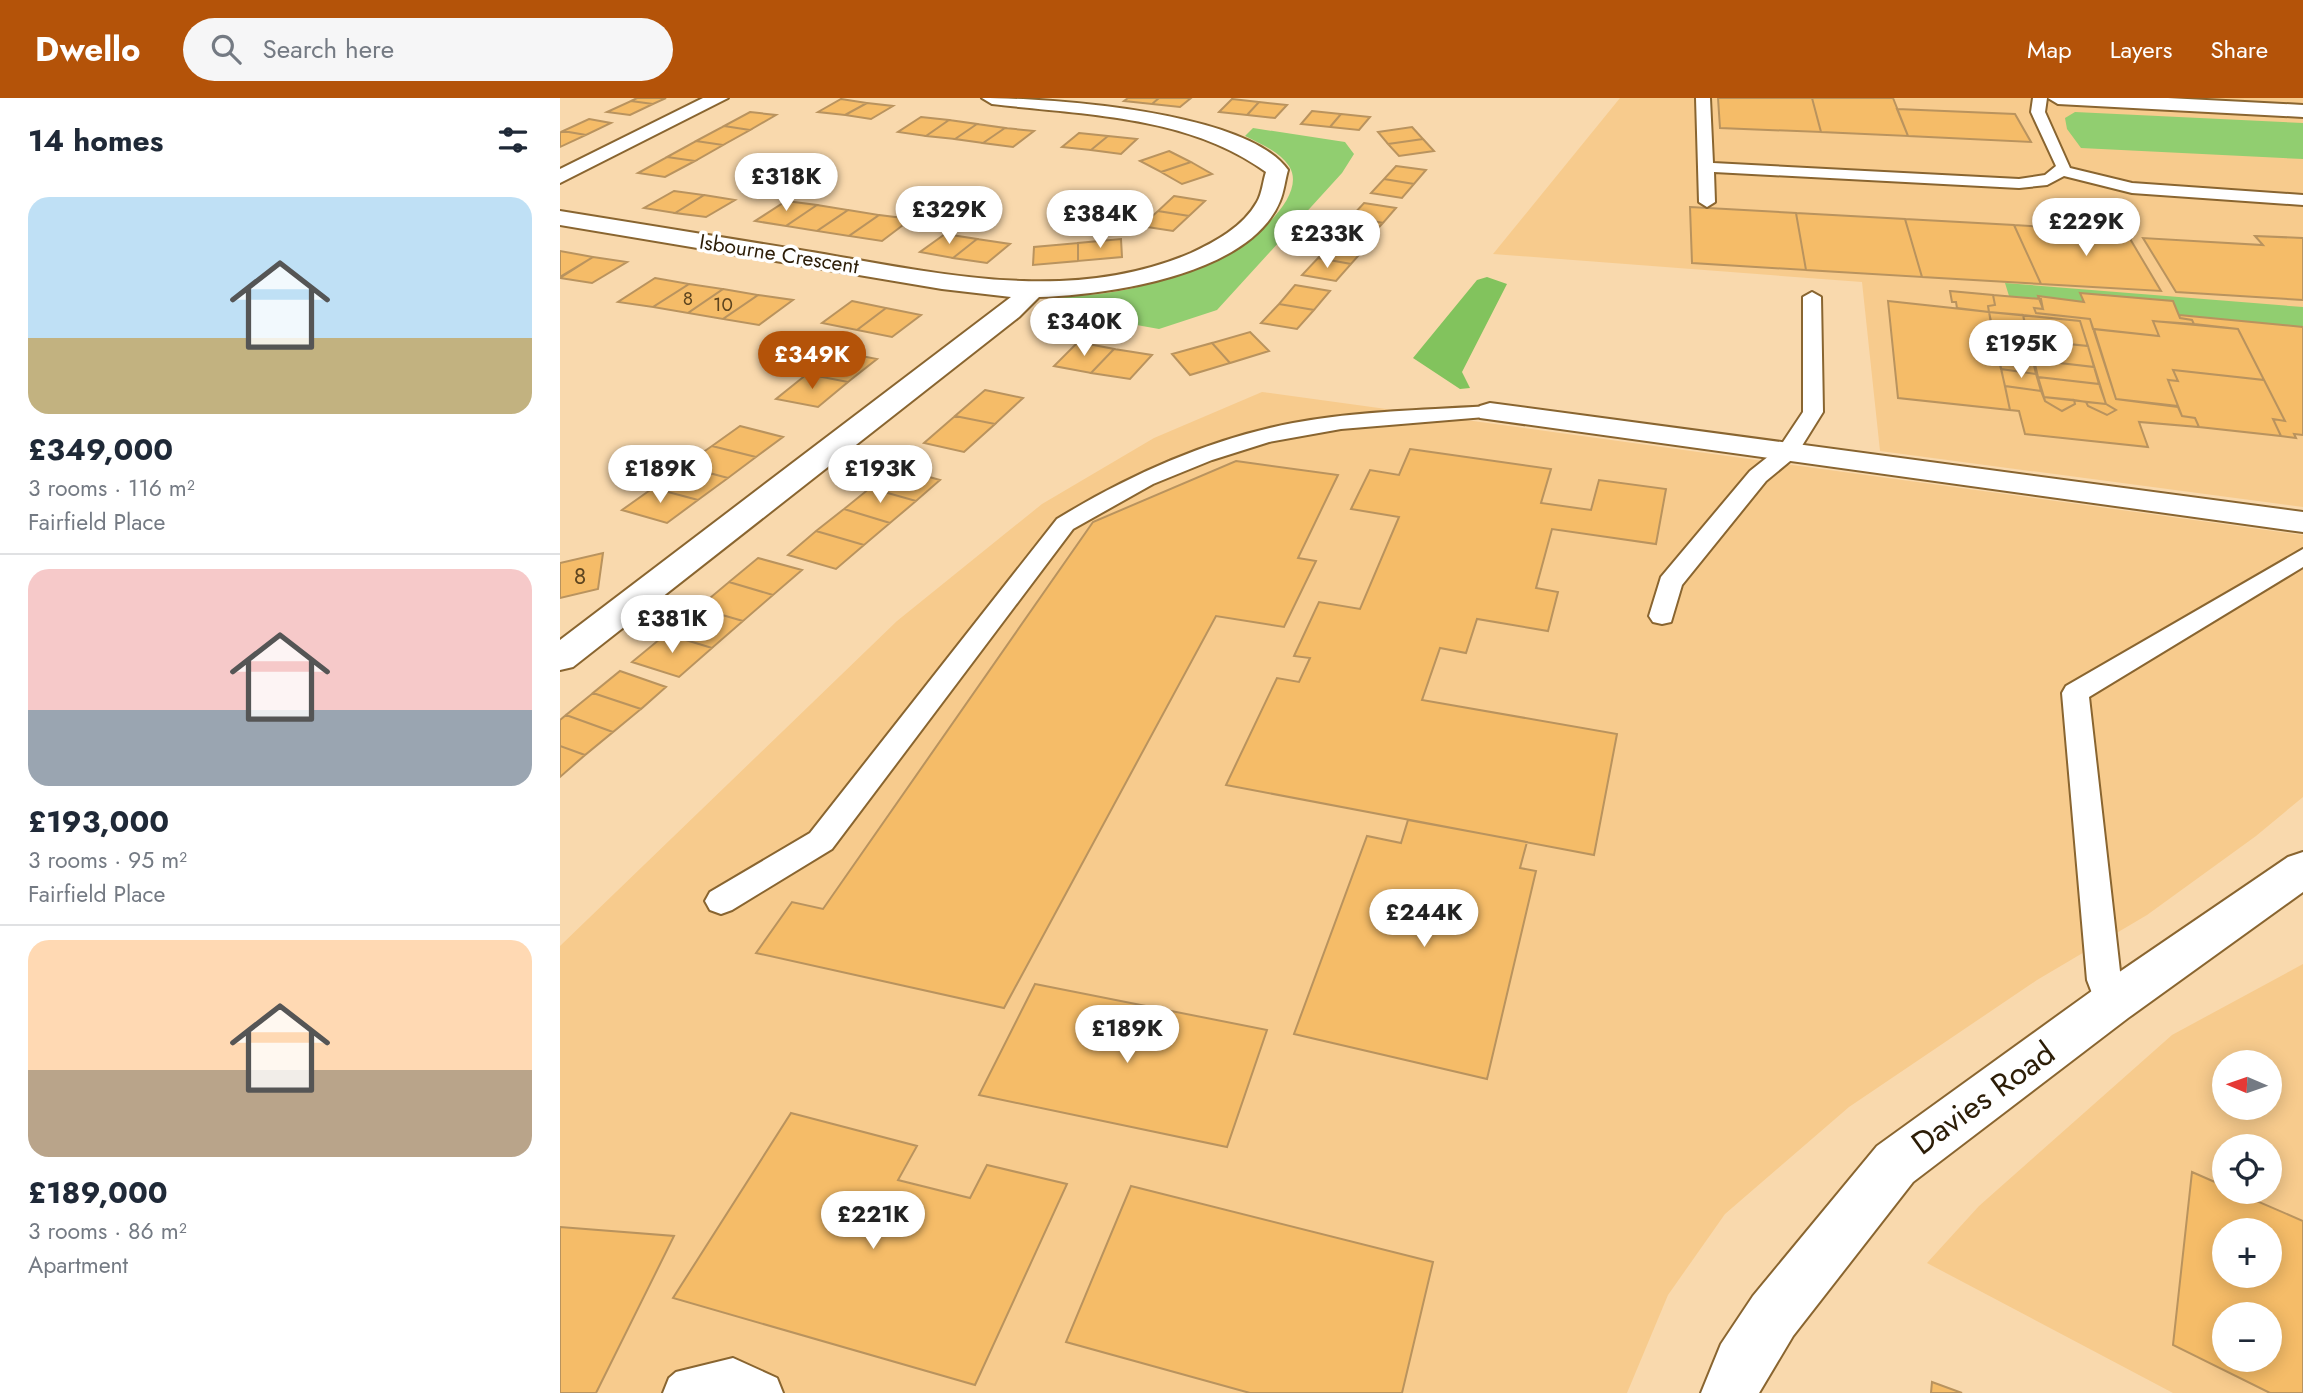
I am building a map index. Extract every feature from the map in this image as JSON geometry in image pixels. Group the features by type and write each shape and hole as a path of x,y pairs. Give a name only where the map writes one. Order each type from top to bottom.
{"street":[{"path":"560,177 718,98"},
{"name":"Isbourne Crescent","path":"560,219 984,288 1032,290 1065,289 1137,278 1207,255 1237,239 1259,220 1273,199 1277,170 1249,150 1210,132 1165,121 992,98"},
{"path":"2058,98 2155,101 2303,111"},
{"path":"560,658 1010,312 1032,290"},
{"path":"1490,412 2303,522"},
{"name":"Davies Road","path":"1730,1393 1741,1364 1773,1316 1895,1164 2112,1003 2303,869"}],"lane":[{"path":"1703,98 1707,202"},
{"path":"1705,167 2026,183 2050,179 2062,171 2064,166 2038,112 2040,98"},
{"path":"2062,171 2132,188 2303,200"},
{"path":"1662,616 1670,583 1758,476 1787,452 1813,412 1812,297"},
{"path":"721,901 821,841 1065,524 1104,498 1220,450 1291,430 1490,412"},
{"path":"2112,1003 2104,980 2075,693 2303,557"},
{"path":"684,1393 691,1387 733,1379 762,1393"}],"shaded area":[{"path":"1620,98 2303,98 2303,507 1880,451 1862,282 1493,254"},
{"path":"1262,392 2303,535 2303,797 2256,836 2147,915 2037,980 1849,1107 1725,1214 1668,1295 1627,1393 560,1393 560,946 897,621 1042,504 1154,438"},
{"path":"2303,964 2303,1393 2173,1393 1927,1263 1979,1206 2172,1035"}],"green space":[{"path":"2075,112 2303,123 2303,159 2081,148 2067,129 2065,118"},
{"path":"1253,128 1345,142 1354,154 1342,173 1217,310 1159,329 1047,309 1056,298 1120,291 1190,272 1229,254 1257,234 1282,207 1290,193 1293,179 1289,166 1280,156 1245,136"},
{"path":"1487,277 1507,284 1462,372 1470,388 1460,389 1413,358 1477,280"},
{"path":"2005,283 2303,307 2303,327 2179,315 2173,301 2081,293 2084,302 2009,296"}],"building":[{"path":"637,98 666,98 653,104 631,101"},
{"path":"1128,98 1159,98 1152,104 1124,101"},
{"path":"1159,98 1191,98 1180,107 1152,104"},
{"path":"1718,98 1812,98 1821,132 1720,128"},
{"path":"1812,98 1893,98 1908,136 1821,132"},
{"path":"841,99 867,103 845,115 818,112"},
{"path":"1232,99 1259,102 1247,115 1219,112"},
{"path":"631,101 653,104 630,115 607,112"},
{"path":"1259,102 1287,105 1275,118 1247,115"},
{"path":"867,103 893,106 871,119 845,115"},
{"path":"1897,109 2015,114 2031,142 1908,136"},
{"path":"1312,111 1341,114 1330,127 1301,124"},
{"path":"750,112 776,115 750,130 724,126"},
{"path":"1341,114 1370,117 1359,130 1330,127"},
{"path":"921,117 949,120 926,136 898,132"},
{"path":"589,119 611,123 586,135 563,131"},
{"path":"949,120 977,124 955,139 926,136"},
{"path":"977,124 1005,128 983,143 955,139"},
{"path":"724,126 750,130 723,145 696,141"},
{"path":"1412,127 1423,139 1388,144 1378,132"},
{"path":"1005,128 1034,131 1013,147 983,143"},
{"path":"563,131 586,135 560,147 560,133"},
{"path":"1079,133 1108,136 1091,150 1062,147"},
{"path":"1108,136 1137,139 1121,154 1091,150"},
{"path":"1423,139 1434,151 1399,156 1388,144"},
{"path":"696,141 723,145 695,161 667,157"},
{"path":"1169,151 1191,162 1161,172 1140,161"},
{"path":"667,157 695,161 665,177 638,173"},
{"path":"1191,162 1212,174 1182,184 1161,172"},
{"path":"1396,166 1426,170 1414,184 1384,179"},
{"path":"1384,179 1414,184 1402,198 1371,193"},
{"path":"674,191 704,195 675,213 644,208"},
{"path":"704,195 735,200 706,217 675,213"},
{"path":"1174,196 1205,201 1189,216 1158,211"},
{"path":"786,201 817,205 786,226 755,221"},
{"path":"1364,203 1396,208 1383,223 1351,217"},
{"path":"817,205 848,210 817,231 786,226"},
{"path":"1690,207 1796,213 1806,270 1692,263"},
{"path":"848,210 879,215 849,236 817,231"},
{"path":"1158,211 1189,216 1173,231 1141,226"},
{"path":"1796,213 1905,219 1922,277 1806,270"},
{"path":"879,215 911,219 882,241 849,236"},
{"path":"1351,217 1383,223 1369,238 1336,233"},
{"path":"1905,219 2014,225 2041,284 1922,277"},
{"path":"2014,225 2126,232 2161,291 2041,284"},
{"path":"945,234 977,239 953,258 920,252"},
{"path":"2255,236 2303,238 2303,300 2176,292 2143,238 2263,245"},
{"path":"977,239 1010,244 987,263 953,258"},
{"path":"1121,239 1122,257 1078,261 1078,243"},
{"path":"1332,242 1366,247 1351,264 1318,258"},
{"path":"1078,243 1078,261 1033,265 1034,247"},
{"path":"560,251 593,257 560,277"},
{"path":"593,257 627,262 592,283 560,278"},
{"path":"1318,258 1351,264 1336,281 1302,275"},
{"path":"655,278 689,284 653,307 618,302"},
{"path":"689,284 723,289 688,313 653,307"},
{"path":"1295,285 1330,291 1314,310 1279,304"},
{"path":"723,289 758,295 723,319 688,313"},
{"path":"1950,291 1993,295 1995,305 1988,306 1989,312 1957,308 1956,302 1952,302"},
{"path":"2080,293 2173,301 2180,318 2192,320 2194,324 2153,321 2159,336 2093,329 2090,319 2036,313 2034,308 2043,309 2038,296 2084,302"},
{"path":"758,295 793,300 759,325 723,319"},
{"path":"1993,295 2041,299 2043,309 2034,308 2036,313 2090,319 2116,399 2178,407 2182,416 2195,418 2199,427 2139,422 2148,447 2025,434 2019,411 2010,410 2005,386 2041,391 2045,401 2062,411 2075,404 2074,400 2086,402 2088,406 2107,415 2116,410 2106,404 2080,321 1989,312 1988,306 1995,305"},
{"path":"852,301 886,308 857,330 822,323"},
{"path":"1888,301 1989,312 2010,410 1898,398"},
{"path":"1279,304 1314,310 1297,329 1261,323"},
{"path":"886,308 921,315 892,337 857,330"},
{"path":"1989,312 2023,315 2029,344 1994,340"},
{"path":"2023,315 2080,321 2088,346 2029,340"},
{"path":"2179,315 2303,327 2303,435 2294,434 2296,438 2281,436 2273,419 2285,421 2238,329 2194,324 2192,320 2180,318"},
{"path":"2153,321 2238,329 2264,380 2173,370 2178,381 2168,380 2178,406 2116,399 2094,329 2159,336"},
{"path":"1250,332 1269,351 1230,363 1212,343"},
{"path":"1994,340 2029,344 2036,374 2001,369"},
{"path":"2029,340 2088,346 2094,367 2034,360"},
{"path":"1078,342 1114,349 1091,373 1054,366"},
{"path":"1212,343 1230,363 1190,375 1172,354"},
{"path":"1114,349 1152,355 1130,379 1091,373"},
{"path":"836,351 877,359 848,382 807,374"},
{"path":"2034,360 2094,367 2099,384 2038,377"},
{"path":"2001,369 2036,374 2041,391 2005,386"},
{"path":"2173,370 2264,380 2285,421 2273,419 2281,436 2199,427 2195,418 2182,416 2168,380 2178,381"},
{"path":"807,374 848,382 818,407 776,399"},
{"path":"2038,377 2099,384 2106,404 2044,397"},
{"path":"985,390 1023,398 995,424 955,416"},
{"path":"2044,397 2074,400 2075,404 2062,411 2045,401"},
{"path":"2086,402 2106,404 2116,410 2107,415 2088,406"},
{"path":"955,416 995,424 964,452 924,443"},
{"path":"740,426 783,437 756,457 712,446"},
{"path":"712,446 756,457 728,478 683,466"},
{"path":"1410,449 1551,469 1541,503 1591,510 1599,480 1666,489 1656,544 1552,529 1536,588 1558,592 1548,631 1477,619 1466,653 1440,648 1422,700 1617,734 1594,855 1226,785 1277,678 1299,682 1310,658 1294,656 1319,602 1360,609 1399,517 1351,509 1370,470 1399,475"},
{"path":"1236,461 1338,475 1298,558 1316,561 1284,627 1216,616 1004,1008 756,953 792,902 823,909 1093,522"},
{"path":"683,466 728,478 698,500 653,488"},
{"path":"894,467 940,480 916,501 870,488"},
{"path":"653,488 698,500 667,523 622,510"},
{"path":"870,488 916,501 890,523 844,509"},
{"path":"844,509 890,523 864,545 816,531"},
{"path":"816,531 864,545 836,569 788,555"},
{"path":"603,553 598,589 560,598 560,563"},
{"path":"758,558 802,570 773,595 729,582"},
{"path":"729,582 773,595 743,621 698,608"},
{"path":"698,608 743,621 712,648 666,634"},
{"path":"666,634 712,648 679,677 632,662"},
{"path":"620,671 666,687 641,709 593,693"},
{"path":"593,693 641,709 613,732 566,715"},
{"path":"566,715 613,732 585,755 560,746 560,720"},
{"path":"560,746 585,755 560,777"},
{"path":"1408,820 1527,842 1520,868 1536,871 1487,1079 1294,1034 1367,836 1401,843"},
{"path":"1035,984 1267,1030 1227,1147 979,1095"},
{"path":"791,1113 917,1146 898,1180 970,1198 987,1165 1067,1184 975,1385 673,1298"},
{"path":"2192,1172 2212,1181 2212,1204 2264,1204 2303,1221 2303,1393 2270,1393 2228,1372 2282,1372 2282,1302 2212,1302 2212,1364 2173,1345"},
{"path":"1131,1186 1433,1262 1402,1393 1250,1393 1066,1342"},
{"path":"560,1227 674,1236 596,1393 560,1393"},
{"path":"1932,1382 1962,1393 1931,1393"}]}
